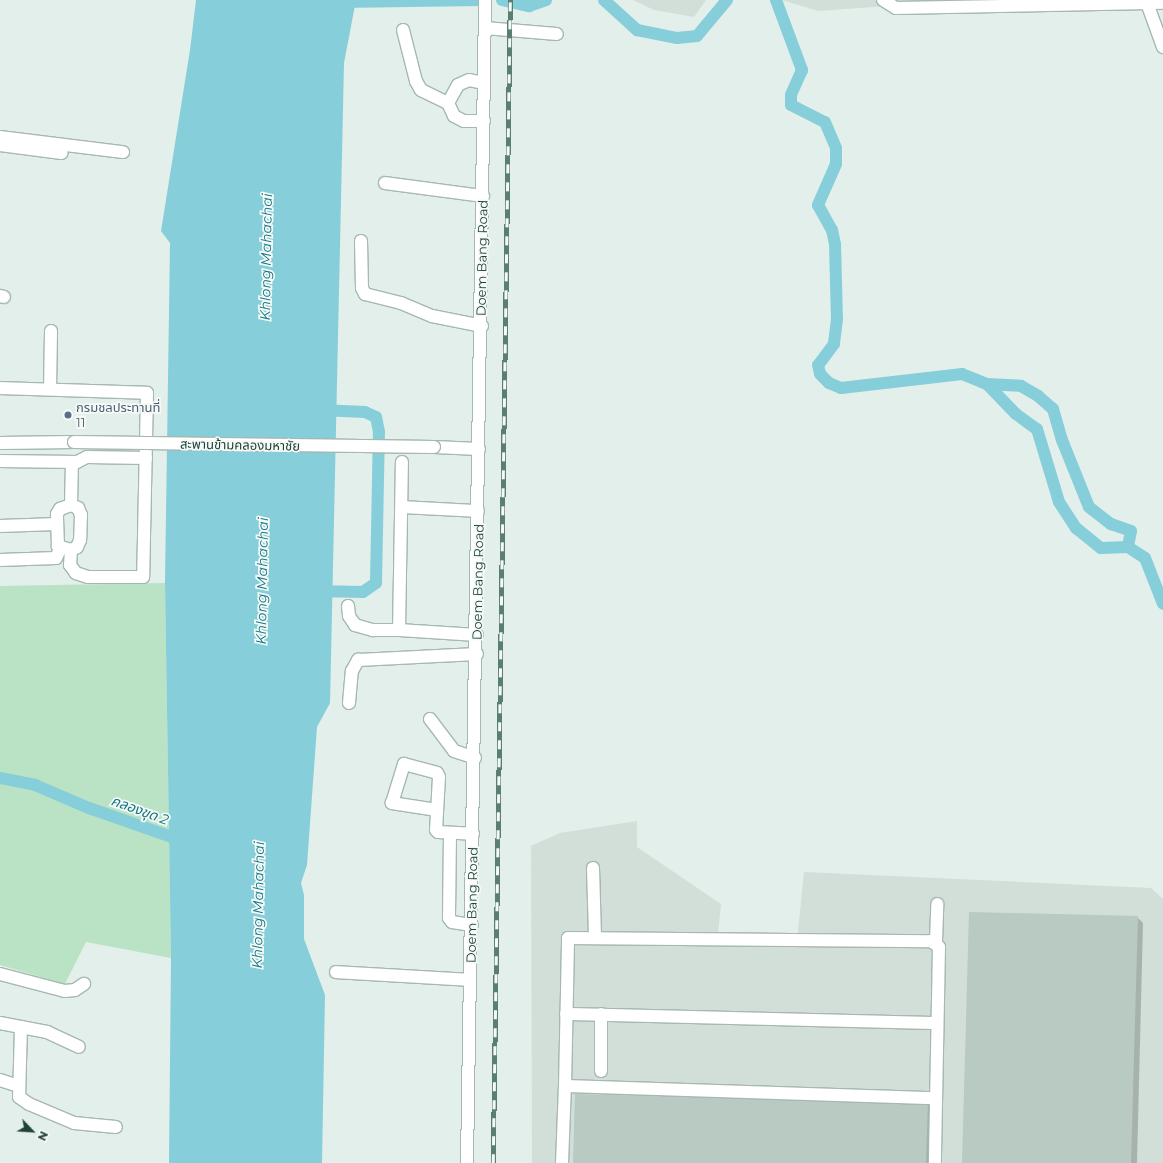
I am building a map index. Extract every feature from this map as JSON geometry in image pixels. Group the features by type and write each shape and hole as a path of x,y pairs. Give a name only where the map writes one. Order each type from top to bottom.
{"street":[{"path":"883,0 896,8 988,3 1163,3"},
{"path":"1139,2 1163,46"},
{"name":"Doem Bang Road","path":"467,1163 477,654 486,6"},
{"path":"485,28 557,34"},
{"path":"403,30 416,81 421,90 448,103 454,116 464,120 484,121"},
{"path":"448,103 458,85 469,80 484,83"},
{"path":"0,137 123,152"},
{"path":"0,146 61,153"},
{"path":"385,184 483,196"},
{"path":"361,241 362,288 365,294 370,298 401,303 432,316 482,326"},
{"path":"50,389 52,331"},
{"path":"0,388 147,392 143,577 88,577 76,573 70,565 66,549"},
{"name":"สะพานข้ามคลองมหาชัย","path":"0,443 74,442 434,447 479,449"},
{"path":"0,461 72,462 87,457 146,458"},
{"path":"71,505 72,462"},
{"path":"399,630 403,507 402,462"},
{"path":"71,505 78,508 81,515 80,540 77,547 66,549 58,546 57,514 60,509 71,505"},
{"path":"403,507 478,511"},
{"path":"0,526 57,524"},
{"path":"0,560 56,558 66,549"},
{"path":"348,606 349,616 354,625 373,630 399,630 477,635"},
{"path":"349,703 352,672 358,660 477,654"},
{"path":"430,719 454,751 475,758"},
{"path":"437,810 392,803 404,764 437,773 437,810 436,830 450,834 473,834"},
{"path":"450,834 449,918 452,922 472,925"},
{"path":"593,868 595,937"},
{"path":"935,1163 939,947 936,942 937,904"},
{"path":"562,1163 568,938 595,937 694,940 905,940 936,942"},
{"path":"336,972 470,980"},
{"path":"0,974 65,992 75,990 84,984"},
{"path":"566,1014 937,1023"},
{"path":"600,1071 601,1014"},
{"path":"0,1023 47,1032 79,1047"},
{"path":"21,1027 18,1086 19,1096 40,1109 74,1123 116,1127"},
{"path":"0,1080 18,1086"},
{"path":"565,1086 936,1098"}],"shaded area":[{"path":"633,0 706,0 694,17 654,10"},
{"path":"782,0 973,0 818,11"},
{"path":"637,821 637,847 721,904 718,934 797,941 804,872 1151,888 1163,899 1163,1163 532,1163 531,846 560,833"}],"green space":[{"path":"165,583 171,958 86,942 65,984 0,965 0,586"}],"water":[{"name":"Khlong Mahachai","path":"196,0 356,0 344,63 330,703 317,727 307,865 301,883 304,895 304,939 325,995 322,1163 169,1163 171,959 165,583 170,243 161,231 190,50"}],"building":[{"path":"969,912 1138,916 1131,1163 962,1163"},
{"path":"575,1094 928,1102 926,1163 573,1163"}],"waterway":[{"path":"339,2 480,0"},
{"path":"502,0 529,6 546,0"},
{"path":"604,0 637,30 677,38 697,36 727,0"},
{"path":"776,0 802,70 791,95 791,105 825,122 836,148 836,164 818,205 832,230 835,244 837,319 834,344 818,365 820,374 829,383 841,388 962,374 987,384 1021,386 1038,396 1053,409 1062,440 1089,507 1111,524 1131,531 1128,547"},
{"path":"987,384 1016,414 1037,429 1059,502 1076,528 1101,548 1128,547 1145,558 1163,604"},
{"path":"316,591 363,592 376,583 379,432 376,417 365,412 320,410"},
{"name":"คลองขุด 2","path":"0,778 35,785 89,808 183,841"}],"railway":[{"path":"493,1163 510,0"}],"place":[{"name":"กรมชลประทานที่ 11","path":"68,415"}]}
